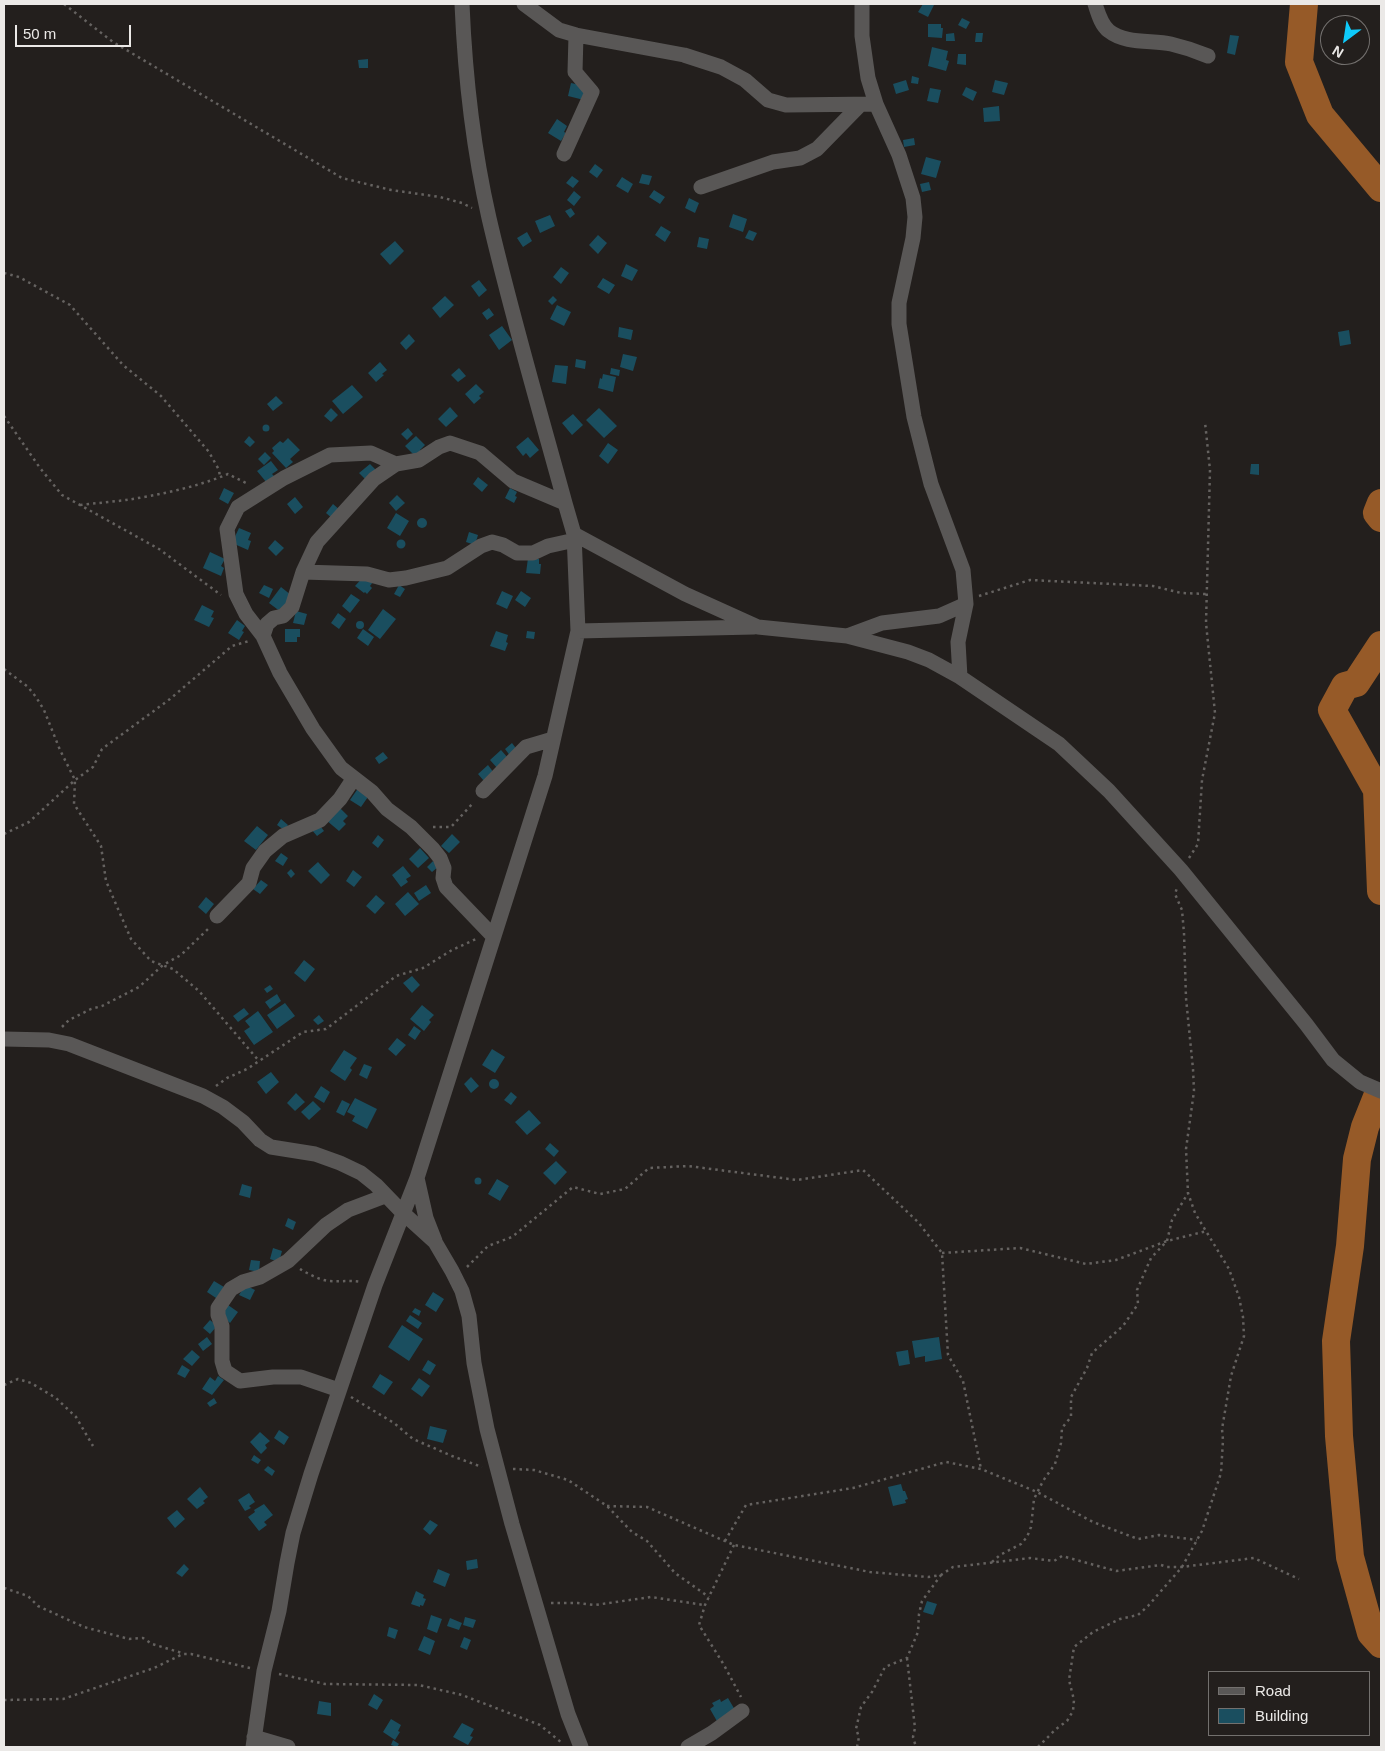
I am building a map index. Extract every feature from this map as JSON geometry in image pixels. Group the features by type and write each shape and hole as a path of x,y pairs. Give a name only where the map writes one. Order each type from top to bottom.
{"street":[{"path":"288,1747 254,1742 264,1671 279,1611 293,1533 375,1285 417,1178 545,776 578,631 575,537 489,216 471,118 462,4"},
{"path":"524,4 559,30 684,55 721,66 745,80 768,100 786,105 876,104"},
{"path":"862,4 862,36 868,78 876,104 899,154 914,198 915,217 899,303 899,324 920,447 931,484 963,570 966,604 958,642 960,677"},
{"path":"1095,4 1100,19 1109,31 1123,39 1185,47 1208,56"},
{"path":"564,154 592,92 575,72 576,34"},
{"path":"701,187 773,162 800,158 817,149 860,105"},
{"path":"264,636 267,624 274,618 283,616 292,608 303,572 317,542 374,479 396,464 419,460 439,447 450,443 480,453 513,481 565,503"},
{"path":"396,464 371,453 330,455 284,478 238,507 227,529 236,594 246,614 264,636 280,673 313,729 341,768 372,792 387,809 411,827 440,858 444,868 443,878 446,887 493,936"},
{"path":"303,572 367,574 388,580 406,578 447,568 481,546 492,542 503,545 517,553 533,553 575,537 685,594 758,626"},
{"path":"847,636 882,623 939,616 966,604"},
{"path":"578,631 758,626 847,636 908,652 929,660 960,677 1059,744 1109,791 1181,870 1333,1060 1360,1082 1381,1091"},
{"path":"483,791 526,747 553,739"},
{"path":"217,916 248,883 253,868 265,851 283,836 320,820 340,799 354,778"},
{"path":"4,1039 49,1040 69,1044 89,1050 203,1096 243,1122 260,1140 271,1147 315,1154 360,1173 376,1185 435,1242"},
{"path":"417,1178 426,1218 435,1242 462,1291 469,1316 474,1362 487,1429 534,1603 568,1714 581,1747"},
{"path":"340,1390 301,1377 273,1377 240,1381 225,1371 222,1361 222,1326 218,1315 218,1308 231,1289 243,1282 260,1277 288,1262 326,1225 348,1210 386,1196"},
{"path":"688,1747 712,1733 742,1711"}],"path":[{"path":"64,4 113,42 342,178 392,190 440,197 462,203 489,216"},
{"path":"4,273 19,277 70,305 123,365 160,396 209,452 219,470 220,478"},
{"path":"4,416 40,468 62,495 159,549 224,597"},
{"path":"1038,1747 1067,1721 1073,1712 1074,1700 1069,1680 1074,1647 1093,1632 1120,1619 1138,1615 1148,1606 1182,1567 1202,1531 1221,1473 1222,1429 1231,1376 1244,1336 1243,1317 1228,1269 1195,1213 1188,1193 1186,1150 1194,1091 1186,998 1184,926 1182,910 1175,894 1181,870 1198,844 1202,780 1215,713 1206,623 1210,470 1205,422"},
{"path":"79,506 152,495 220,478 228,474 241,479 261,493"},
{"path":"966,604 973,598 1030,580 1153,586 1181,593 1206,594"},
{"path":"4,834 28,822 75,780 93,767 102,749 170,699 232,646 264,636"},
{"path":"4,669 28,687 44,710 60,750 75,780 74,804 101,846 106,881 131,939 151,961 174,969 199,991 259,1061"},
{"path":"411,827 451,827 483,791"},
{"path":"49,1040 69,1020 139,987 163,965 181,955 217,921 217,916"},
{"path":"203,1096 227,1078 259,1061 302,1032 326,1029 396,976 423,968 452,950 476,939 493,936"},
{"path":"462,1291 467,1266 488,1246 512,1237 573,1187 600,1194 625,1189 649,1168 688,1166 797,1180 863,1170 918,1222 942,1253 948,1355 963,1381 981,1469"},
{"path":"991,1563 1000,1555 1021,1544 1028,1537 1034,1499 1043,1481 1055,1464 1061,1443 1062,1428 1071,1418 1071,1397 1087,1368 1092,1353 1123,1326 1138,1304 1137,1290 1151,1258 1167,1241 1172,1220 1188,1193"},
{"path":"942,1253 1020,1248 1086,1264 1116,1260 1167,1241 1207,1231"},
{"path":"288,1262 308,1274 329,1281 350,1280 375,1285"},
{"path":"4,1385 18,1379 31,1383 56,1398 76,1417 93,1446"},
{"path":"340,1390 394,1423 413,1439 467,1462 482,1467 534,1470 568,1480 607,1506 632,1532 646,1541 675,1573 709,1597"},
{"path":"725,1542 746,1505 853,1488 946,1462 981,1469 1038,1492 1093,1522 1138,1539 1158,1535 1197,1540"},
{"path":"607,1506 646,1507 734,1545 870,1572 928,1577 941,1576"},
{"path":"734,1545 705,1605 699,1625 745,1703 742,1711"},
{"path":"916,1747 913,1737 915,1728 907,1658 918,1632 922,1601 941,1576 953,1567 1030,1558 1054,1561 1062,1556 1116,1571 1161,1565 1182,1567 1254,1558 1299,1579"},
{"path":"4,1588 28,1596 38,1606 84,1627 129,1639 143,1638 152,1644 183,1654 191,1654 325,1684 419,1685 462,1695 540,1725 568,1747"},
{"path":"534,1603 595,1605 651,1597 705,1605"},
{"path":"4,1700 63,1699 154,1668 183,1654"},
{"path":"857,1747 859,1737 856,1729 861,1707 872,1692 885,1667 907,1658"}],"building":[{"path":"923,4 934,5 928,17 918,12"},
{"path":"962,18 970,22 966,29 958,25"},
{"path":"928,24 941,24 941,28 943,28 942,38 928,37"},
{"path":"954,33 955,41 946,41 946,34"},
{"path":"976,33 983,33 982,42 975,42"},
{"path":"1230,35 1239,36 1235,55 1227,53"},
{"path":"932,47 948,51 946,60 949,61 946,71 928,66"},
{"path":"958,54 966,54 966,65 957,64"},
{"path":"368,59 368,68 359,68 358,60"},
{"path":"912,76 919,78 918,84 911,83"},
{"path":"906,80 909,90 896,94 893,84"},
{"path":"995,80 1008,83 1004,95 992,92"},
{"path":"571,83 585,86 584,100 568,96"},
{"path":"966,87 977,92 973,101 962,95"},
{"path":"930,88 941,90 938,103 927,101"},
{"path":"999,106 1000,121 984,122 983,108"},
{"path":"557,119 567,126 564,132 566,133 561,141 548,133"},
{"path":"914,138 915,145 904,147 903,140"},
{"path":"926,157 941,161 936,178 921,174"},
{"path":"595,164 603,170 597,178 589,172"},
{"path":"642,174 652,176 649,185 639,183"},
{"path":"572,176 579,181 573,188 566,183"},
{"path":"622,177 633,184 628,193 616,186"},
{"path":"929,182 931,190 922,192 920,184"},
{"path":"654,190 665,197 660,204 649,197"},
{"path":"574,191 581,197 574,206 567,200"},
{"path":"689,198 699,203 695,213 685,208"},
{"path":"571,208 575,214 570,218 565,211"},
{"path":"733,214 747,219 743,232 729,227"},
{"path":"550,215 555,226 540,233 535,221"},
{"path":"661,226 671,232 665,242 655,235"},
{"path":"749,230 757,233 753,241 745,238"},
{"path":"527,232 532,241 523,247 517,238"},
{"path":"598,235 607,243 598,254 589,245"},
{"path":"699,237 709,239 707,249 697,247"},
{"path":"395,241 404,251 390,265 380,254"},
{"path":"626,264 638,270 632,281 621,276"},
{"path":"561,267 569,273 561,284 553,277"},
{"path":"603,278 615,285 609,294 597,287"},
{"path":"479,280 487,290 479,297 471,286"},
{"path":"445,296 454,305 440,318 432,308"},
{"path":"553,296 557,300 552,305 548,301"},
{"path":"557,305 571,312 564,326 550,319"},
{"path":"489,308 494,315 487,320 482,313"},
{"path":"502,326 512,340 499,350 489,335"},
{"path":"619,327 633,330 631,340 618,337"},
{"path":"1349,330 1351,344 1340,346 1338,332"},
{"path":"409,334 415,341 406,350 400,343"},
{"path":"623,354 637,357 633,371 620,367"},
{"path":"576,359 586,361 585,369 575,367"},
{"path":"380,362 387,370 376,382 368,373"},
{"path":"555,365 568,366 566,384 552,382"},
{"path":"459,368 466,376 458,382 451,375"},
{"path":"611,368 620,370 619,376 610,374"},
{"path":"603,374 616,377 613,392 598,388"},
{"path":"476,384 484,392 479,396 481,398 474,404 465,394"},
{"path":"352,385 363,397 343,414 332,401"},
{"path":"276,396 283,403 273,411 267,404"},
{"path":"450,407 458,416 446,427 438,419"},
{"path":"331,408 338,415 331,422 324,416"},
{"path":"599,408 617,426 604,438 586,420"},
{"path":"573,414 583,425 572,435 562,423"},
{"path":"266,425 269,428 266,431 263,428"},
{"path":"408,428 413,434 407,440 401,434"},
{"path":"249,436 255,442 250,447 244,442"},
{"path":"416,436 425,445 420,450 422,452 416,457 405,446"},
{"path":"528,437 539,450 530,458 526,453 523,456 516,447"},
{"path":"288,438 300,450 290,459 293,462 286,468 272,453 274,451 272,448 280,441 283,443"},
{"path":"608,443 618,450 608,464 599,456"},
{"path":"265,452 271,458 264,465 258,459"},
{"path":"271,461 278,470 272,474 275,477 267,483 257,471"},
{"path":"370,464 377,471 367,481 359,473"},
{"path":"1251,464 1259,464 1259,475 1250,474"},
{"path":"478,477 488,485 482,492 473,484"},
{"path":"224,488 234,493 228,504 219,499"},
{"path":"510,488 517,492 514,503 505,498"},
{"path":"397,495 405,503 396,511 389,503"},
{"path":"295,497 303,507 295,514 287,504"},
{"path":"333,504 340,510 333,519 326,513"},
{"path":"396,513 409,521 400,536 387,528"},
{"path":"420,518 424,518 427,523 426,527 420,528 417,525 417,521"},
{"path":"239,528 251,533 248,540 251,541 248,550 232,543"},
{"path":"469,532 478,535 475,545 466,542"},
{"path":"401,539 406,544 401,549 396,544"},
{"path":"275,540 284,548 276,556 268,548"},
{"path":"210,552 225,559 221,566 224,568 221,576 203,568"},
{"path":"528,558 539,559 539,564 541,564 540,574 526,573"},
{"path":"365,575 373,582 370,586 372,588 367,594 355,586"},
{"path":"264,585 273,589 269,598 259,593"},
{"path":"399,585 405,589 400,597 394,594"},
{"path":"281,587 291,595 281,612 269,603"},
{"path":"502,591 513,596 507,609 496,604"},
{"path":"521,591 531,598 525,607 515,600"},
{"path":"351,594 360,600 350,613 342,606"},
{"path":"202,605 214,611 211,617 214,618 209,627 194,620"},
{"path":"383,609 396,619 380,639 368,630"},
{"path":"296,611 307,614 304,625 293,623"},
{"path":"338,613 346,619 339,629 331,623"},
{"path":"237,620 245,626 239,640 228,633"},
{"path":"360,621 364,625 360,629 356,625"},
{"path":"285,629 300,629 300,637 297,637 297,642 285,642"},
{"path":"363,629 374,637 368,646 357,638"},
{"path":"496,631 508,635 505,651 490,646"},
{"path":"527,631 535,632 534,639 526,638"},
{"path":"512,743 518,751 511,757 505,749"},
{"path":"501,750 508,758 498,769 490,760"},
{"path":"383,752 388,758 379,764 375,758"},
{"path":"488,765 494,773 484,781 478,774"},
{"path":"359,787 370,794 361,807 350,800"},
{"path":"338,806 348,816 343,821 346,824 339,831 326,820"},
{"path":"281,819 288,825 284,830 277,825"},
{"path":"318,823 324,831 317,836 311,829"},
{"path":"257,826 268,835 256,850 244,841"},
{"path":"452,834 460,842 449,853 441,846"},
{"path":"378,835 384,840 378,848 372,843"},
{"path":"420,848 429,858 418,868 409,859"},
{"path":"281,853 288,858 283,866 275,861"},
{"path":"433,861 438,867 432,872 427,867"},
{"path":"318,862 330,875 321,884 308,871"},
{"path":"403,866 411,876 406,879 408,882 401,887 392,875"},
{"path":"291,869 295,874 291,878 287,873"},
{"path":"353,870 362,877 354,887 346,881"},
{"path":"261,880 268,885 260,894 253,889"},
{"path":"426,885 431,893 419,901 414,893"},
{"path":"408,892 419,904 405,916 395,904"},
{"path":"376,895 385,903 375,914 366,906"},
{"path":"206,897 214,904 206,914 198,907"},
{"path":"304,960 315,969 305,982 294,973"},
{"path":"412,976 420,985 412,993 403,983"},
{"path":"270,985 273,989 267,993 264,989"},
{"path":"277,994 281,1001 270,1009 265,1002"},
{"path":"285,1003 295,1016 277,1029 267,1015"},
{"path":"422,1005 434,1015 429,1020 431,1022 424,1031 410,1019"},
{"path":"244,1008 249,1014 238,1022 233,1016"},
{"path":"258,1011 273,1032 254,1045 244,1031 250,1027 245,1021"},
{"path":"319,1015 324,1021 318,1025 313,1020"},
{"path":"414,1026 421,1031 415,1040 408,1035"},
{"path":"397,1038 406,1045 396,1056 388,1049"},
{"path":"492,1049 505,1057 495,1073 482,1065"},
{"path":"344,1050 357,1058 350,1068 352,1070 345,1081 330,1071"},
{"path":"364,1064 372,1067 367,1079 359,1075"},
{"path":"271,1072 279,1082 266,1094 257,1082"},
{"path":"471,1077 479,1086 471,1093 464,1084"},
{"path":"492,1079 496,1079 499,1084 498,1088 492,1089 489,1086 489,1082"},
{"path":"321,1086 330,1092 324,1103 314,1097"},
{"path":"511,1092 517,1097 511,1105 504,1100"},
{"path":"296,1093 305,1102 295,1111 287,1103"},
{"path":"355,1098 377,1109 367,1129 352,1121 355,1116 347,1112"},
{"path":"342,1100 350,1104 344,1116 336,1112"},
{"path":"313,1101 321,1109 309,1120 301,1112"},
{"path":"529,1110 541,1123 527,1135 515,1122"},
{"path":"550,1143 559,1151 554,1157 545,1149"},
{"path":"556,1161 567,1172 555,1185 543,1173"},
{"path":"478,1178 481,1181 478,1184 475,1181"},
{"path":"497,1179 509,1186 500,1201 488,1194"},
{"path":"242,1184 252,1187 250,1198 239,1195"},
{"path":"288,1218 296,1222 293,1230 285,1226"},
{"path":"273,1248 282,1251 279,1262 270,1259"},
{"path":"251,1260 260,1261 259,1272 249,1270"},
{"path":"214,1281 224,1287 219,1300 207,1292"},
{"path":"245,1285 255,1290 250,1300 239,1295"},
{"path":"433,1292 444,1299 436,1312 425,1305"},
{"path":"228,1305 238,1312 230,1323 221,1315"},
{"path":"415,1308 421,1311 419,1316 412,1312"},
{"path":"410,1315 422,1323 418,1329 406,1321"},
{"path":"210,1320 217,1326 210,1334 203,1328"},
{"path":"402,1325 423,1339 409,1361 388,1347"},
{"path":"207,1337 212,1344 203,1351 198,1344"},
{"path":"939,1337 942,1359 925,1362 925,1356 915,1358 912,1341"},
{"path":"192,1350 200,1357 192,1366 183,1359"},
{"path":"908,1350 910,1364 899,1366 896,1352"},
{"path":"428,1360 436,1365 430,1375 422,1370"},
{"path":"182,1365 190,1370 185,1378 177,1374"},
{"path":"380,1374 393,1382 384,1395 372,1387"},
{"path":"218,1376 224,1380 212,1395 202,1389 210,1377 215,1381"},
{"path":"419,1378 430,1386 422,1397 411,1389"},
{"path":"214,1398 217,1403 210,1407 207,1403"},
{"path":"430,1426 447,1430 443,1443 427,1439"},
{"path":"279,1430 289,1437 284,1445 274,1438"},
{"path":"260,1432 270,1441 265,1445 267,1448 261,1454 250,1442"},
{"path":"254,1455 261,1460 258,1464 251,1460"},
{"path":"268,1466 275,1471 272,1476 264,1470"},
{"path":"901,1484 908,1499 905,1500 906,1503 893,1506 888,1487"},
{"path":"200,1487 208,1497 203,1501 205,1503 197,1509 187,1499"},
{"path":"249,1493 255,1502 249,1506 251,1508 245,1511 238,1500"},
{"path":"264,1504 273,1515 264,1522 267,1525 259,1531 248,1517 255,1512 254,1510"},
{"path":"177,1510 185,1519 175,1528 167,1518"},
{"path":"430,1520 438,1525 430,1535 423,1529"},
{"path":"477,1559 478,1568 467,1570 466,1561"},
{"path":"184,1564 189,1569 182,1577 176,1573"},
{"path":"438,1569 450,1574 445,1587 433,1582"},
{"path":"416,1591 424,1595 423,1598 426,1599 423,1606 411,1604"},
{"path":"927,1601 937,1604 933,1615 923,1612"},
{"path":"431,1615 442,1619 437,1633 427,1629"},
{"path":"465,1617 476,1620 473,1628 463,1625"},
{"path":"450,1618 462,1623 459,1630 447,1626"},
{"path":"389,1627 398,1630 395,1639 387,1636"},
{"path":"424,1636 435,1641 430,1655 418,1650"},
{"path":"464,1637 471,1640 467,1650 460,1647"},
{"path":"374,1694 383,1700 377,1710 368,1705"},
{"path":"728,1698 735,1710 718,1723 710,1709 714,1706 712,1703 720,1699 721,1702"},
{"path":"319,1701 331,1703 331,1716 317,1714"},
{"path":"391,1719 401,1725 398,1731 400,1732 395,1740 383,1732"},
{"path":"462,1723 474,1729 470,1736 473,1737 468,1745 453,1737"},
{"path":"393,1740 399,1744 397,1747 391,1745"}],"waterway":[{"path":"1304,4 1299,62 1320,115 1381,188"},
{"path":"1381,503 1377,513 1381,518"},
{"path":"1381,645 1356,683 1345,686 1332,710 1377,790 1381,891"},
{"path":"1377,1097 1365,1127 1357,1159 1350,1246 1336,1341 1339,1436 1350,1557 1371,1633 1381,1644"}]}
